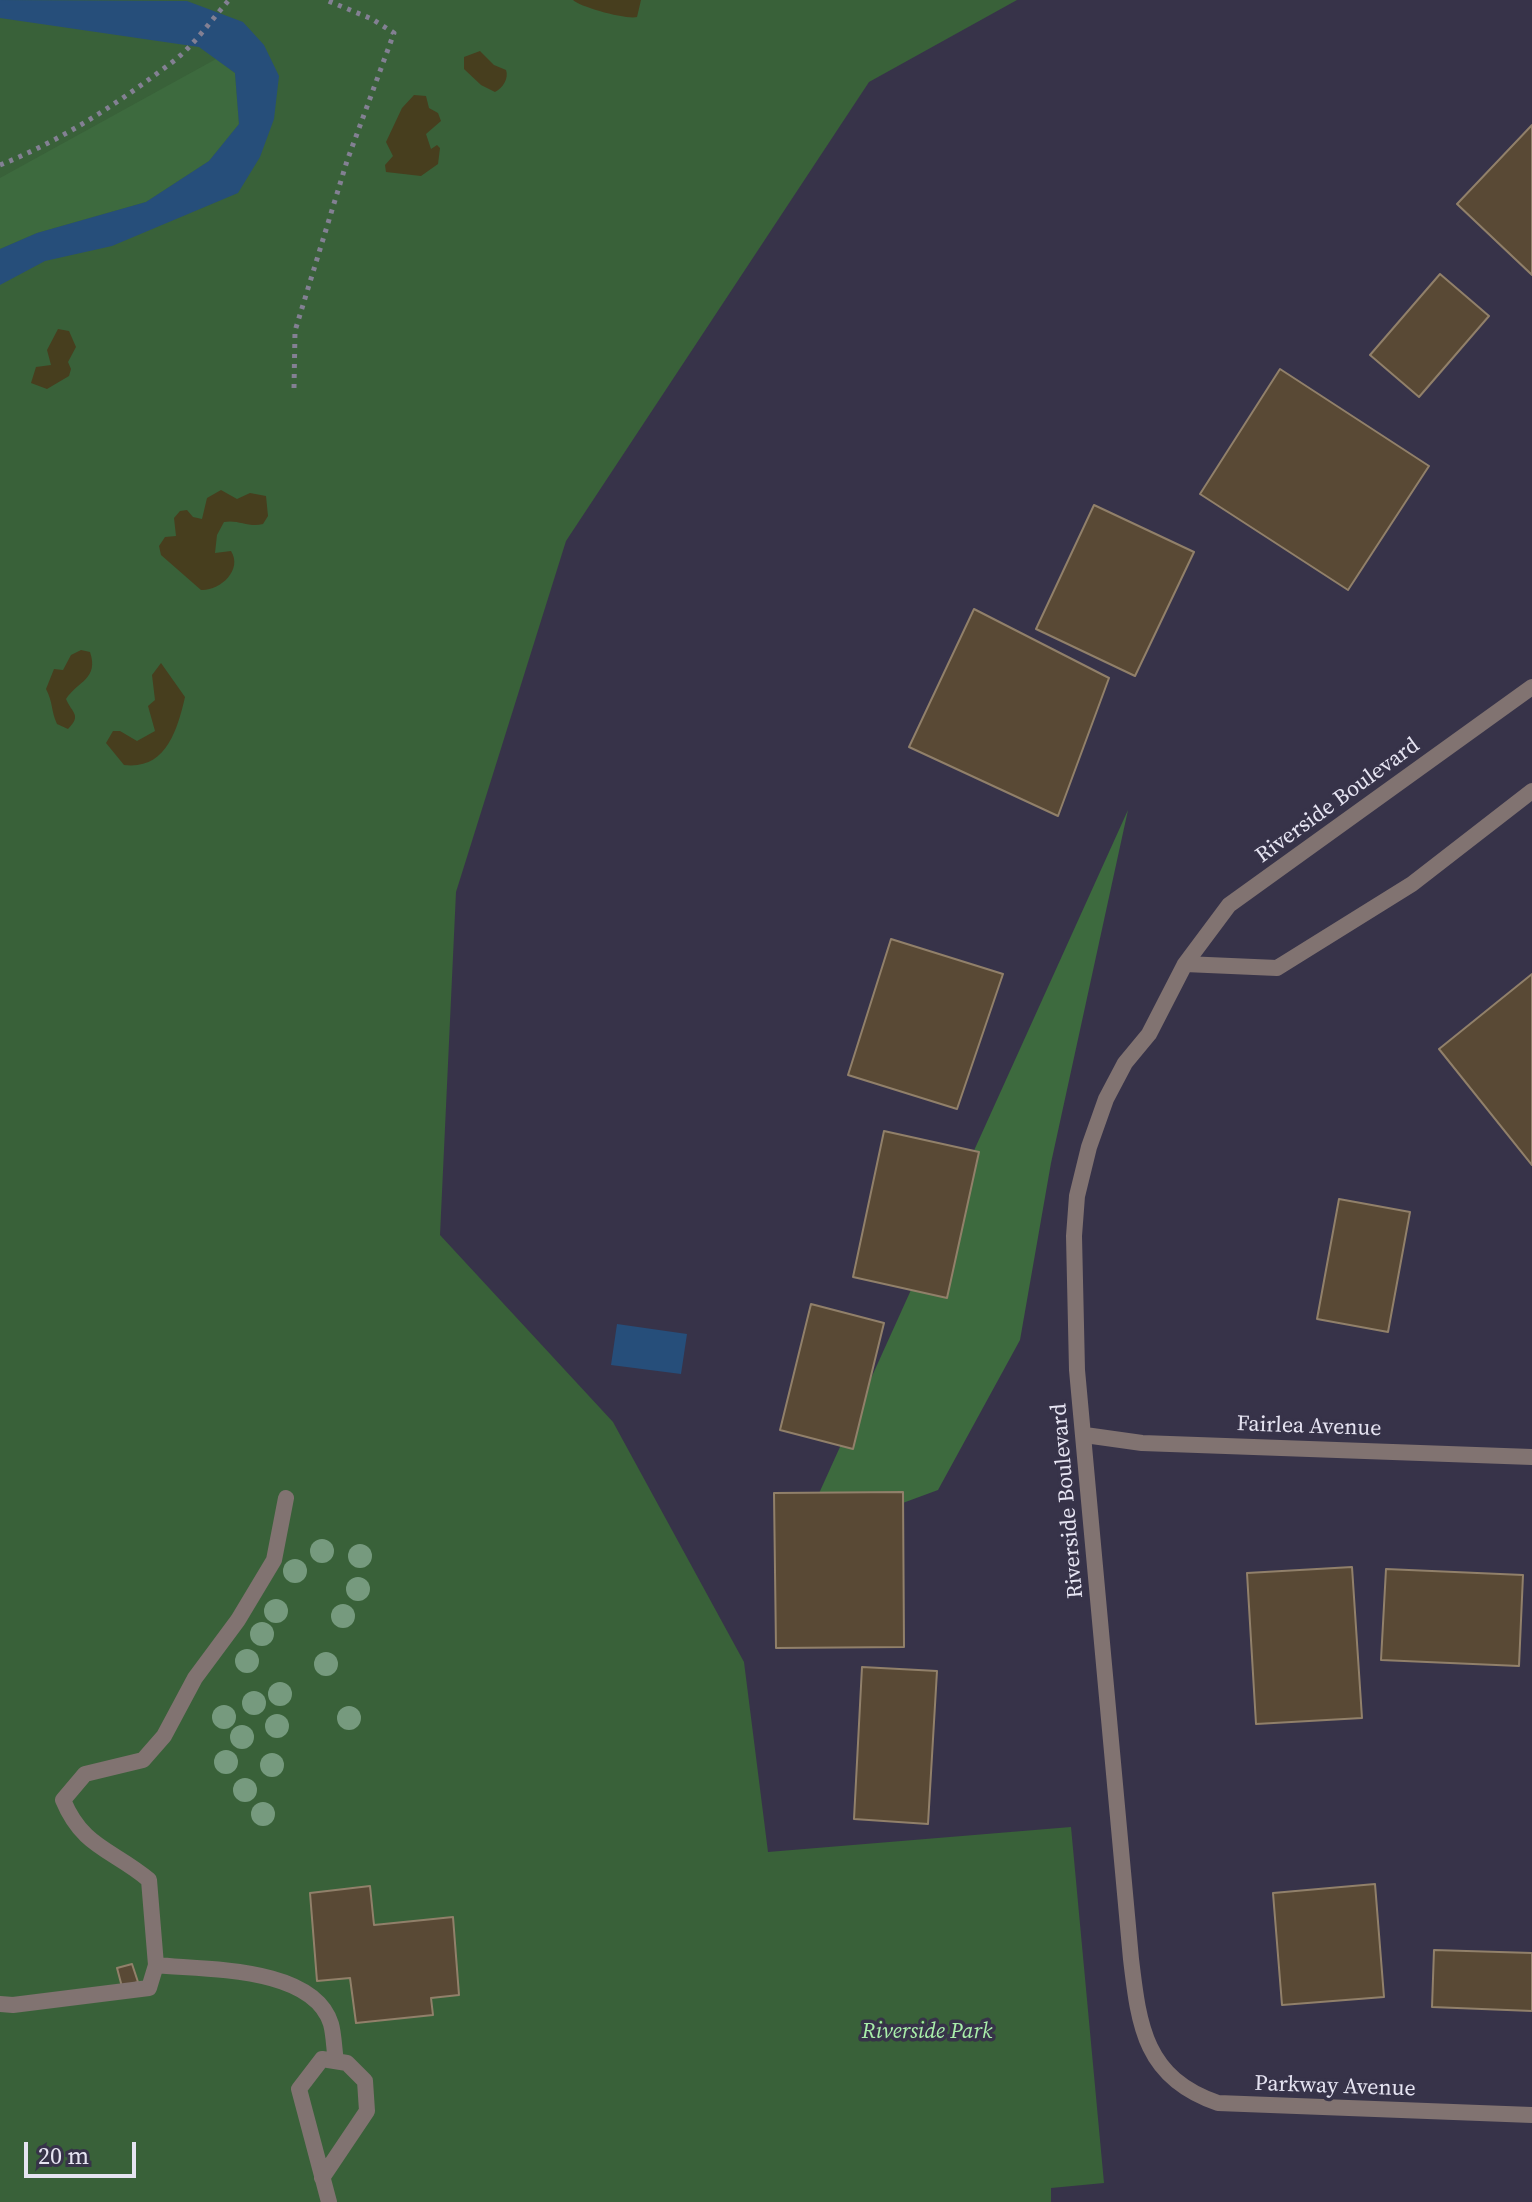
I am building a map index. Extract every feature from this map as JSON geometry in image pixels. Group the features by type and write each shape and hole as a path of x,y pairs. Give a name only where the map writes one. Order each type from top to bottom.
{"street":[{"name":"Riverside Boulevard","path":"1154,2056 1139,2024 1131,1959 1075,1329 1077,1196 1106,1099 1125,1063 1149,1034 1185,964 1229,905 1532,687"},
{"path":"1185,964 1277,968 1412,884 1532,791"},
{"name":"Fairlea Avenue","path":"1085,1435 1142,1443 1532,1457"},
{"path":"0,2004 149,1988 156,1965 149,1880 125,1860 96,1847 72,1823 63,1800 85,1774 143,1760 164,1736 195,1678 238,1620 274,1560 286,1498"},
{"path":"156,1965 282,1979 314,1998 331,2022 336,2061"},
{"name":"Parkway Avenue","path":"1154,2056 1181,2085 1218,2103 1532,2115"},
{"path":"322,2178 367,2111 365,2081 347,2063 322,2059 299,2089 322,2178 329,2202"}],"path":[{"path":"0,165 41,148 126,99 175,60 229,0"},
{"path":"294,388 295,331 347,161 394,33 372,19 326,0"}],"green space":[{"name":"Riverside Park","path":"0,0 1017,0 869,82 566,541 456,892 440,1235 613,1422 744,1662 768,1852 1071,1827 1104,2183 1051,2188 1051,2202 0,2202"},
{"path":"216,59 235,73 239,124 209,161 146,202 37,233 0,249 0,178"},
{"path":"1128,810 1051,1163 1020,1340 938,1490 797,1542"}],"sand":[{"path":"573,0 641,0 637,17 632,17 614,15"},
{"path":"480,51 494,65 506,70 505,82 495,92 481,85 464,69 464,57"},
{"path":"414,95 426,96 429,108 438,113 441,121 426,134 431,149 437,145 440,148 438,164 421,176 386,172 385,165 393,156 386,142 402,108"},
{"path":"58,329 69,331 76,347 68,362 71,369 69,376 47,389 31,383 36,367 51,365 47,350"},
{"path":"221,490 237,499 250,493 266,496 268,516 263,524 258,525 224,522 217,535 215,553 231,551 234,558 232,572 222,583 201,590 161,555 159,546 165,537 176,536 174,518 180,511 187,510 193,517 202,519 207,498"},
{"path":"81,650 90,652 92,668 86,679 66,699 75,717 68,729 57,724 46,689 54,669 63,670 71,655"},
{"path":"161,663 185,697 178,723 159,755 138,765 124,765 106,743 113,731 120,731 137,741 155,731 148,706 155,700 152,675"}],"water":[{"path":"0,0 187,1 243,22 264,45 279,76 274,119 260,157 238,193 112,246 45,261 0,285 0,249 37,233 146,202 209,161 239,124 235,73 199,47 0,18"},
{"path":"617,1324 687,1334 681,1374 611,1365"}],"building":[{"path":"1532,125 1532,275 1457,204"},
{"path":"1440,274 1489,316 1419,397 1370,355"},
{"path":"1280,369 1429,466 1348,590 1200,494"},
{"path":"1094,505 1194,552 1135,676 1036,629"},
{"path":"974,609 1109,678 1058,816 909,747"},
{"path":"891,939 1003,974 957,1109 848,1075"},
{"path":"1532,974 1532,1165 1439,1049"},
{"path":"884,1131 979,1152 947,1298 853,1277"},
{"path":"1339,1199 1410,1212 1388,1332 1317,1319"},
{"path":"811,1304 884,1323 853,1449 780,1430"},
{"path":"903,1492 904,1647 776,1648 774,1493"},
{"path":"1352,1567 1362,1718 1256,1724 1247,1573"},
{"path":"1386,1569 1523,1575 1519,1666 1381,1660"},
{"path":"862,1667 937,1671 928,1824 854,1819"},
{"path":"1375,1884 1384,1997 1282,2005 1273,1893"},
{"path":"370,1886 374,1925 453,1917 459,1995 431,1998 433,2015 356,2023 350,1978 317,1981 310,1893"},
{"path":"1434,1950 1532,1953 1532,2011 1432,2007"},
{"path":"132,1964 138,1982 122,1987 117,1968"}]}
